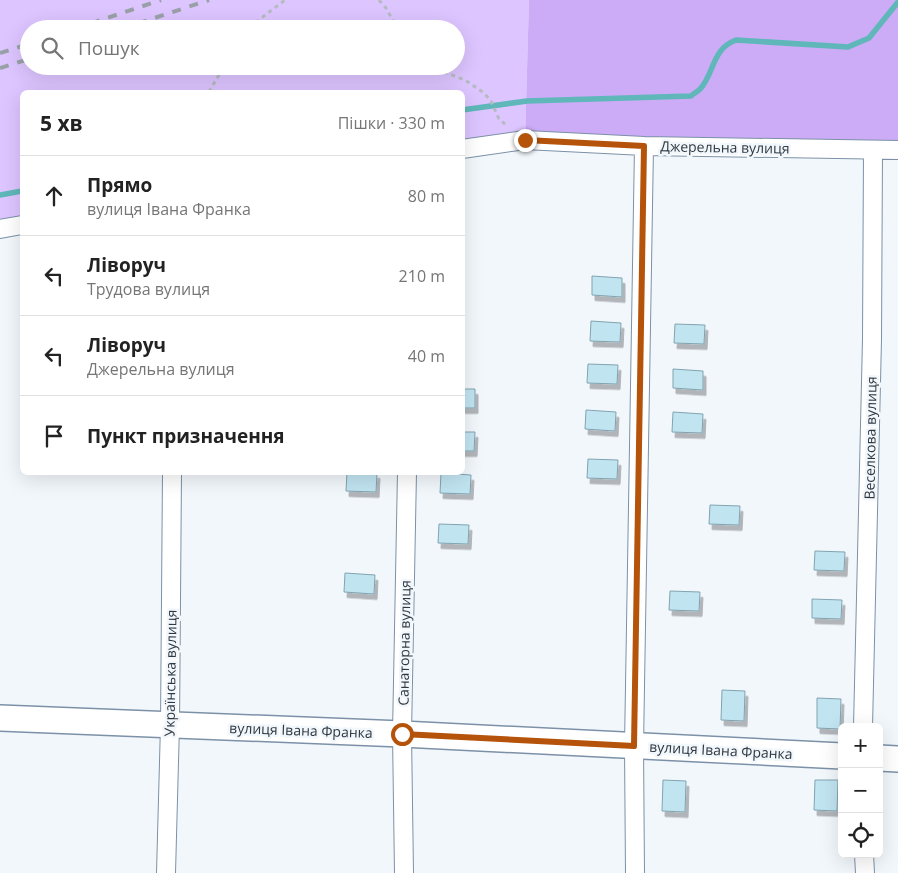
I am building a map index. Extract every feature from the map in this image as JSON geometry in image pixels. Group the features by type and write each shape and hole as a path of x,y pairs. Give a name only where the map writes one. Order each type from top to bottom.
{"street":[{"name":"Джерельна вулиця","path":"465,150 525,140 644,146 898,150"},
{"path":"635,873 634,746 644,146"},
{"name":"Веселкова вулиця","path":"863,723 872,339 873,150"},
{"path":"0,229 20,225"},
{"name":"Українська вулиця","path":"166,873 170,725 172,475"},
{"name":"Санаторна вулиця","path":"404,873 402,734 407,475"},
{"name":"вулиця Івана Франка","path":"0,718 402,734 838,756"},
{"path":"883,758 898,759"},
{"path":"864,858 864,873"}],"path":[{"path":"259,20 285,0"},
{"path":"379,0 393,20"},
{"path":"210,90 219,75"},
{"path":"452,75 465,80 484,93 494,110"}],"shaded area":[{"path":"0,0 529,0 525,140 465,149 465,90 20,90 20,225 0,229"},
{"path":"529,0 898,0 898,146 525,140"}],"building":[{"path":"592,276 622,278 622,297 592,295"},
{"path":"591,321 621,323 620,342 590,341"},
{"path":"675,324 705,325 704,344 674,343"},
{"path":"588,364 618,365 617,384 587,383"},
{"path":"673,369 703,371 703,390 673,388"},
{"path":"465,389 475,389 475,408 465,408"},
{"path":"586,410 616,412 615,431 585,429"},
{"path":"673,412 703,414 702,433 672,432"},
{"path":"465,432 475,432 474,451 465,451"},
{"path":"588,459 618,460 617,479 587,478"},
{"path":"347,475 377,475 376,492 346,491"},
{"path":"441,475 471,475 470,494 440,493"},
{"path":"710,505 740,506 739,525 709,524"},
{"path":"439,524 469,525 468,544 438,543"},
{"path":"815,551 845,552 844,571 814,570"},
{"path":"345,573 375,575 374,594 344,592"},
{"path":"670,591 700,592 699,611 669,610"},
{"path":"812,599 842,600 841,619 812,618"},
{"path":"722,690 745,691 744,721 721,720"},
{"path":"817,698 841,699 840,723 838,723 838,729 817,728"},
{"path":"663,780 686,781 685,812 662,811"},
{"path":"815,780 838,780 837,811 814,810"}],"waterway":[{"path":"465,110 527,101 691,96 706,81 722,49 736,40 848,47 869,38 898,2"},
{"path":"0,195 20,191"}],"railway":[{"path":"101,20 161,0"},
{"path":"148,20 209,0"},
{"path":"0,53 20,47"},
{"path":"0,68 20,62"}],"route":[{"path":"402,734 634,746 644,146 525,140"}]}
